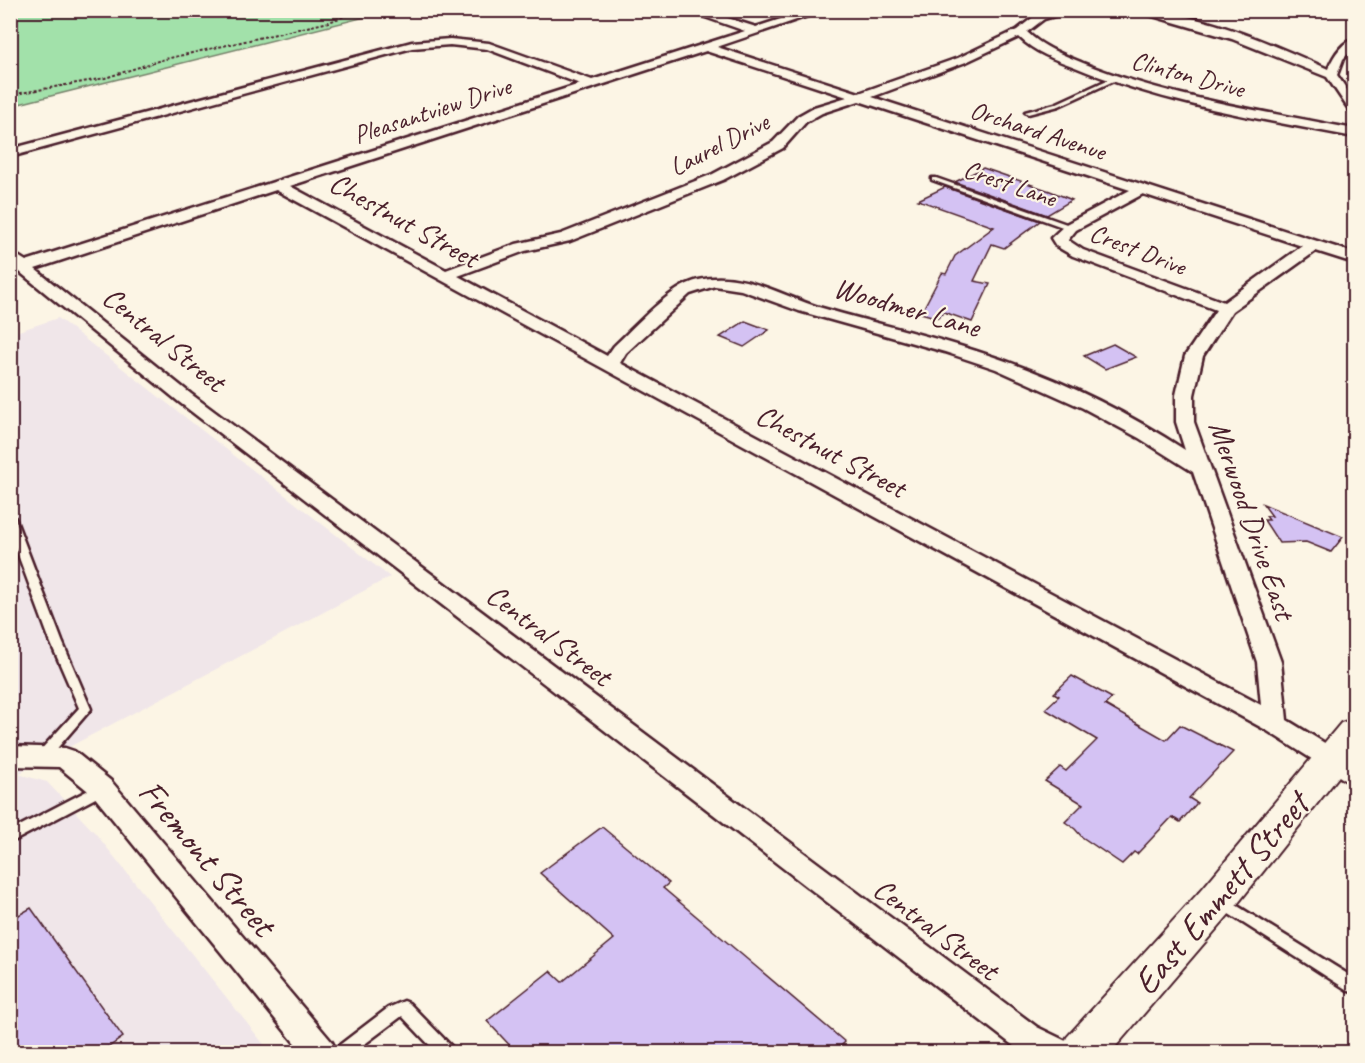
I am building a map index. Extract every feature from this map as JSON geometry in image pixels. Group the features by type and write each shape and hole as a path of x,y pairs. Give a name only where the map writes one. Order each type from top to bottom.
{"street":[{"path":"690,10 758,31"},
{"name":"Pleasantview Drive","path":"17,261 277,185 821,10"},
{"name":"Laurel Drive","path":"444,276 521,247 565,238 718,177 778,146 802,119 818,110 856,96 903,83 962,60 1021,32 1040,17 1070,10"},
{"path":"1137,10 1235,34 1266,45 1331,75 1354,108"},
{"name":"Clinton Drive","path":"1021,32 1026,39 1039,47 1088,69 1116,78 1223,109 1354,133"},
{"path":"10,153 412,45 450,42 489,46 591,84"},
{"path":"1331,75 1338,58 1354,42"},
{"name":"Orchard Avenue","path":"706,47 1354,258"},
{"name":"Chestnut Street","path":"277,185 1275,724 1347,755"},
{"name":"Crest Drive","path":"1141,189 1071,227 1059,238 1061,243 1078,253 1226,308"},
{"name":"Merwood Drive East","path":"1275,724 1269,662 1231,550 1199,468 1185,422 1185,396 1194,356 1226,308 1321,247 1354,241"},
{"name":"Central Street","path":"17,261 213,420 1026,1037 1057,1053"},
{"name":"Woodmer Lane","path":"610,365 620,350 684,291 694,285 737,282 805,308 973,355 1020,373 1080,399 1151,435 1199,468"},
{"name":"East Emmett Street","path":"1083,1053 1347,755"},
{"name":"Fremont Street","path":"10,756 64,758 102,788 321,1053"}],"lane":[{"path":"1028,112 1057,105 1116,78"},
{"name":"Crest Lane","path":"934,179 1071,227"},
{"path":"10,518 56,641 86,709 42,757"},
{"path":"10,838 102,788"},
{"path":"1217,900 1354,986"},
{"path":"343,1053 393,1013 404,1008 446,1053"}],"path":[{"path":"10,95 105,78 160,60 329,22 361,10"}],"shaded area":[{"path":"58,318 390,577 18,774 47,782 96,834 270,1052 11,1052 10,334"}],"green space":[{"path":"11,10 389,10 389,11 11,106"}],"building":[{"path":"983,168 1072,200 1047,215 955,182"},
{"path":"945,187 1040,221 1004,248 992,244 974,281 990,284 972,322 944,312 938,318 921,313 942,273 946,274 955,256 994,227 918,200"},
{"path":"745,321 769,330 744,347 720,337"},
{"path":"1113,344 1136,357 1105,369 1084,356"},
{"path":"1263,504 1343,537 1331,552 1306,542 1279,543 1264,520 1269,520 1266,516 1272,516"},
{"path":"1072,676 1112,698 1105,705 1166,740 1180,725 1233,752 1189,798 1197,803 1180,822 1172,817 1137,854 1134,852 1122,864 1082,837 1065,822 1083,804 1045,781 1060,767 1066,771 1097,740 1045,709 1059,696 1054,693"},
{"path":"602,827 669,883 663,888 845,1042 834,1053 517,1053 487,1021 550,971 562,982 614,939 540,873"},
{"path":"31,908 123,1037 100,1053 10,1053 10,920"}]}
